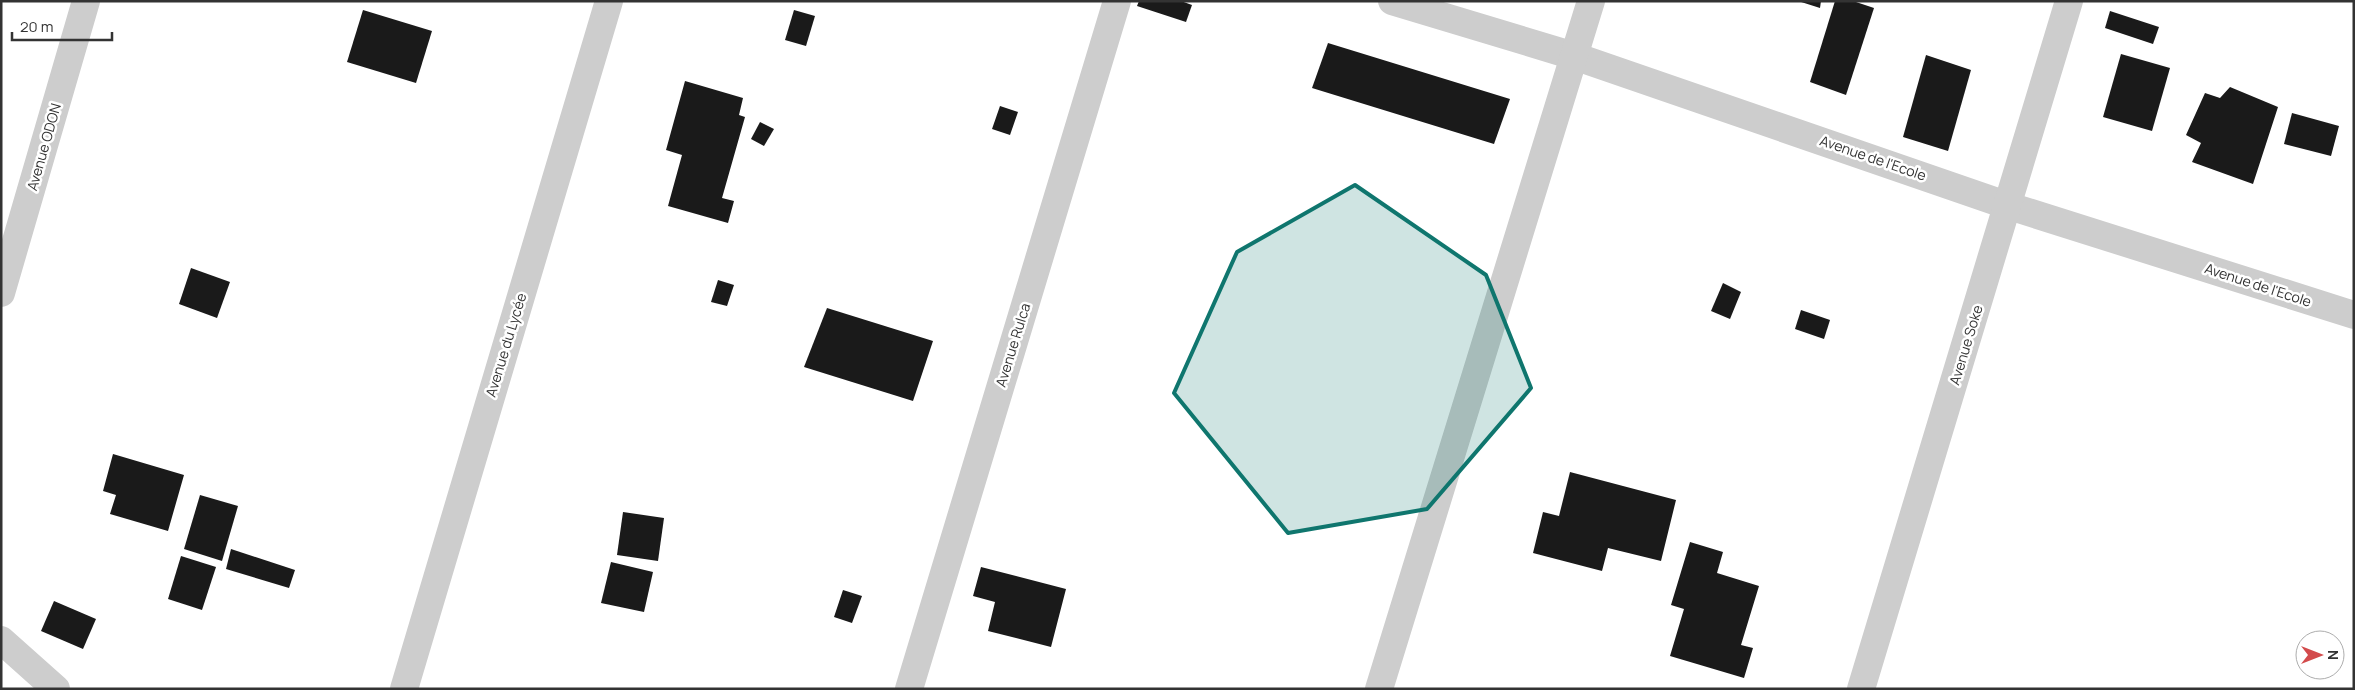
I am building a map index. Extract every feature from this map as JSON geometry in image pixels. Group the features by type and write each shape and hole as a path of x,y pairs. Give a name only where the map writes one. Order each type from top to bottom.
{"street":[{"name":"Avenue ODON","path":"1,294 86,1"},
{"name":"Avenue du Lycée","path":"404,689 609,1"},
{"name":"Avenue Rulca","path":"909,689 1117,1"},
{"name":"Avenue de l'Ecole","path":"1392,1 1574,56 2009,206 2354,315"},
{"path":"1379,689 1591,1"},
{"name":"Avenue Soke","path":"1861,689 2009,206 2069,1"},
{"path":"1,640 56,689"}],"highlighted area":[{"path":"1355,185 1486,275 1531,388 1427,509 1288,533 1174,393 1237,252"}],"building":[{"path":"1139,1 1181,1 1192,5 1186,22 1137,6"},
{"path":"1798,1 1821,1 1820,8"},
{"path":"1835,1 1853,1 1874,8 1846,95 1810,82"},
{"path":"363,10 432,31 416,83 347,62"},
{"path":"794,10 815,16 806,46 785,40"},
{"path":"2110,11 2159,27 2153,44 2105,28"},
{"path":"1328,43 1510,99 1494,144 1312,88"},
{"path":"2121,54 2170,68 2152,131 2103,117"},
{"path":"1926,55 1971,70 1948,151 1903,137"},
{"path":"685,81 743,98 739,115 745,117 722,198 734,201 728,223 668,206 682,155 666,150"},
{"path":"2230,87 2278,107 2253,184 2192,162 2201,143 2186,135 2205,93 2220,98"},
{"path":"1000,106 1018,112 1010,135 992,129"},
{"path":"2292,113 2339,126 2331,156 2284,144"},
{"path":"760,122 774,129 764,146 751,139"},
{"path":"191,268 230,282 217,318 179,304"},
{"path":"718,280 734,285 727,306 711,302"},
{"path":"1723,283 1741,292 1730,319 1711,311"},
{"path":"827,308 933,341 913,401 804,367"},
{"path":"1801,310 1830,320 1824,339 1795,329"},
{"path":"113,454 184,475 168,531 110,514 116,495 103,491"},
{"path":"1570,472 1676,500 1661,561 1608,548 1602,571 1533,553 1543,512 1559,516"},
{"path":"200,495 238,506 222,561 184,549"},
{"path":"623,512 664,518 658,561 617,555"},
{"path":"1690,542 1723,552 1717,573 1759,586 1741,645 1753,648 1744,678 1670,656 1684,609 1671,605"},
{"path":"231,549 295,570 289,588 226,569"},
{"path":"181,556 216,567 202,610 168,599"},
{"path":"611,562 653,572 644,612 601,603"},
{"path":"981,567 1066,589 1051,647 988,631 995,602 973,596"},
{"path":"843,590 862,596 852,623 834,617"},
{"path":"54,601 96,619 83,649 41,631"}]}
